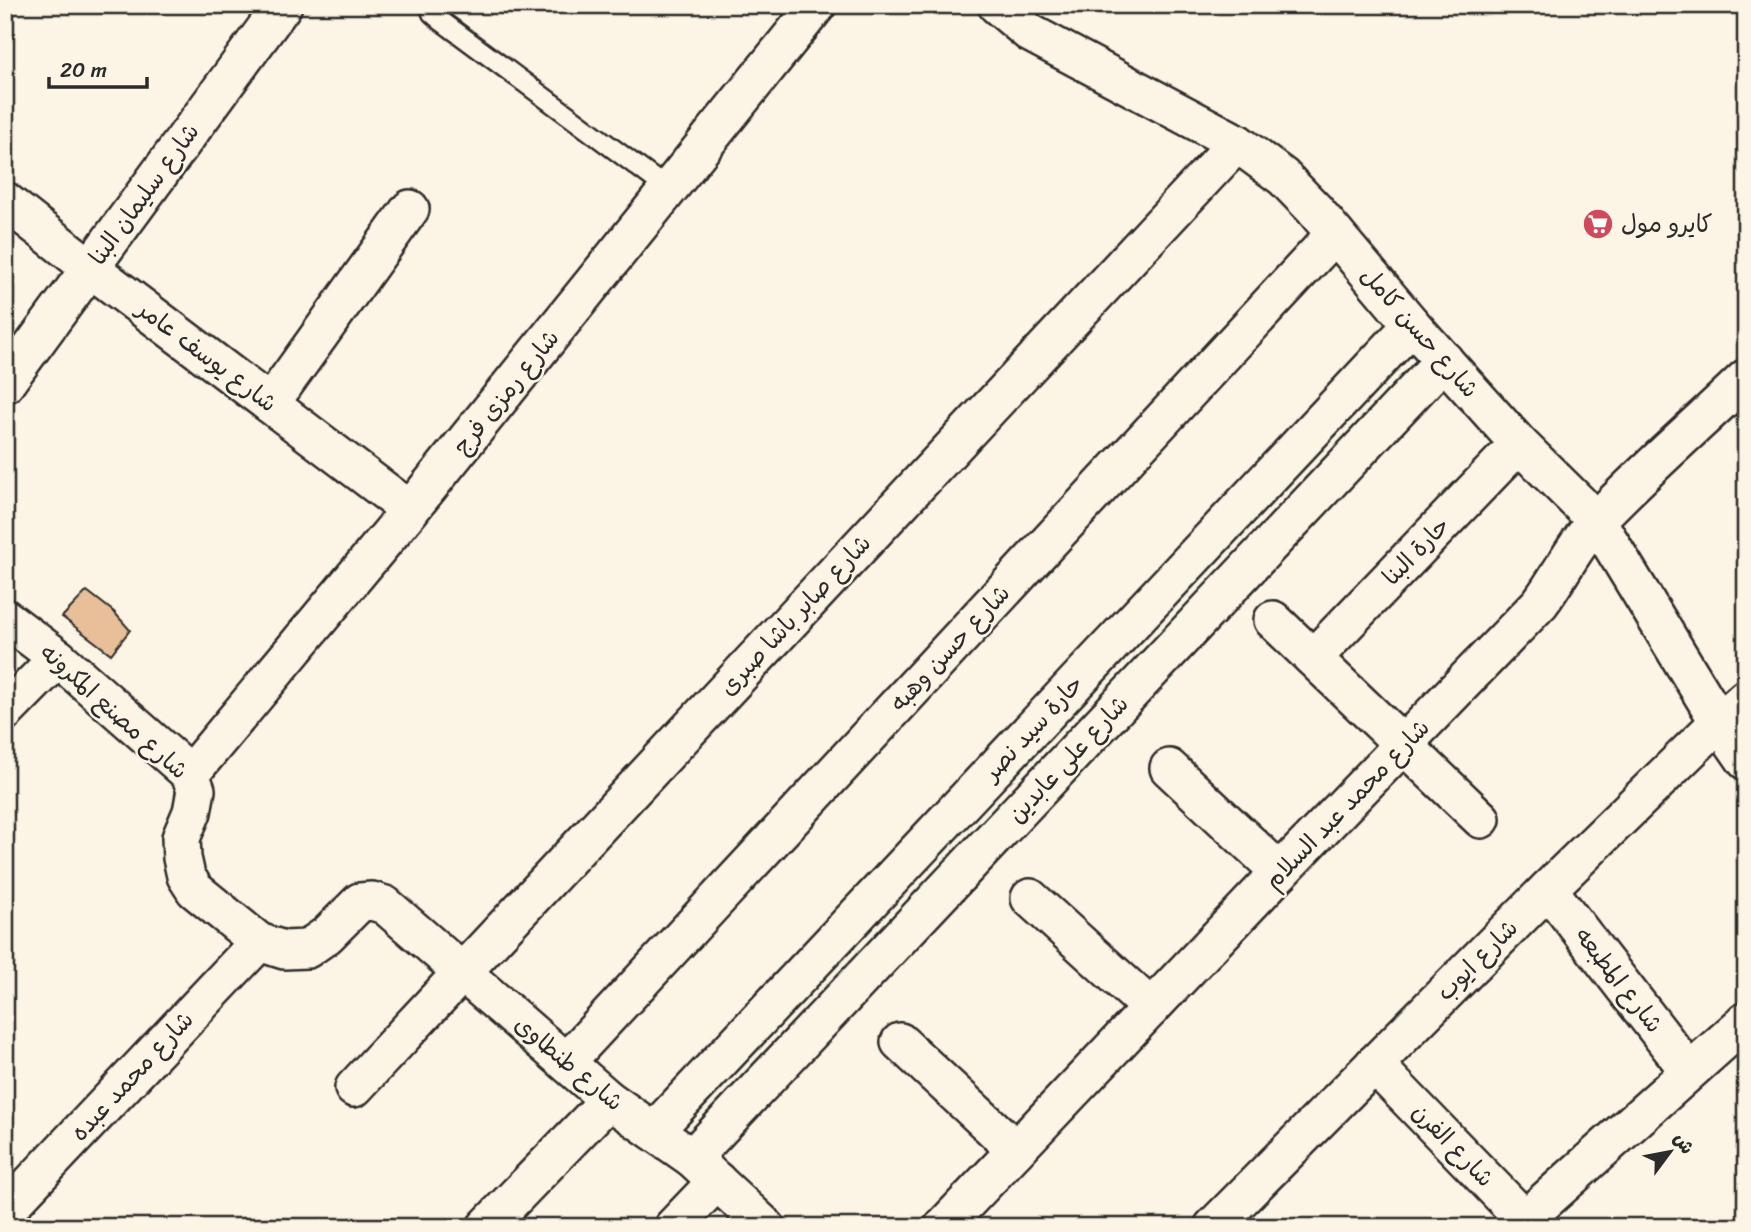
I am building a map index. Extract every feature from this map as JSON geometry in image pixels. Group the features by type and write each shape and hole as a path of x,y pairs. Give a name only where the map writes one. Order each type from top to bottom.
{"street":[{"name":"شارع سليمان البنا","path":"5,384 283,5"},
{"name":"شارع رمزى فرج","path":"190,774 410,510 817,5"},
{"name":"شارع حسن كامل","path":"997,5 1030,33 1237,143 1283,177 1519,443 1597,521 1732,710 1746,761"},
{"name":"شارع صابر باشا صبرى","path":"354,1088 1237,143"},
{"name":"شارع يوسف عامر","path":"5,201 410,510"},
{"path":"270,404 411,209"},
{"name":"شارع حسن وهبه","path":"566,1062 1335,234"},
{"name":"حارة سيد نصر","path":"654,1131 1412,325"},
{"name":"شارع على عابدين","path":"673,1227 704,1169 1444,360"},
{"name":"شارع محمد عبد السلام","path":"943,1227 1540,603 1558,579 1570,556 1597,521 1746,378"},
{"name":"حارة البنا","path":"1313,658 1519,443"},
{"name":"شارع مصنع المكرونه","path":"5,618 58,658 190,774 196,790 192,813 181,838 186,876 195,890 259,942 284,950 307,949 360,902 372,901"},
{"path":"1273,620 1481,819"},
{"path":"5,712 58,658"},
{"name":"شارع ايوب","path":"1213,1227 1548,889 1732,710"},
{"path":"1169,768 1280,872"},
{"name":"شارع المطبعه","path":"1548,889 1689,1071"},
{"path":"1030,898 1151,1007"},
{"name":"شارع طنطاوى","path":"372,901 384,905 609,1100 704,1169 766,1227"},
{"name":"شارع محمد عبده","path":"5,1211 259,942"},
{"path":"1524,1224 1746,1021"},
{"path":"900,1042 1016,1150"},
{"name":"شارع الفرن","path":"1374,1063 1524,1224"},
{"path":"486,1227 609,1100"}],"lane":[{"path":"430,5 432,13 440,20 669,190"}],"building":[{"path":"87,591 114,612 130,630 111,654 62,617"}],"place":[{"name":"كايرو مول","path":"1598,224"}]}
